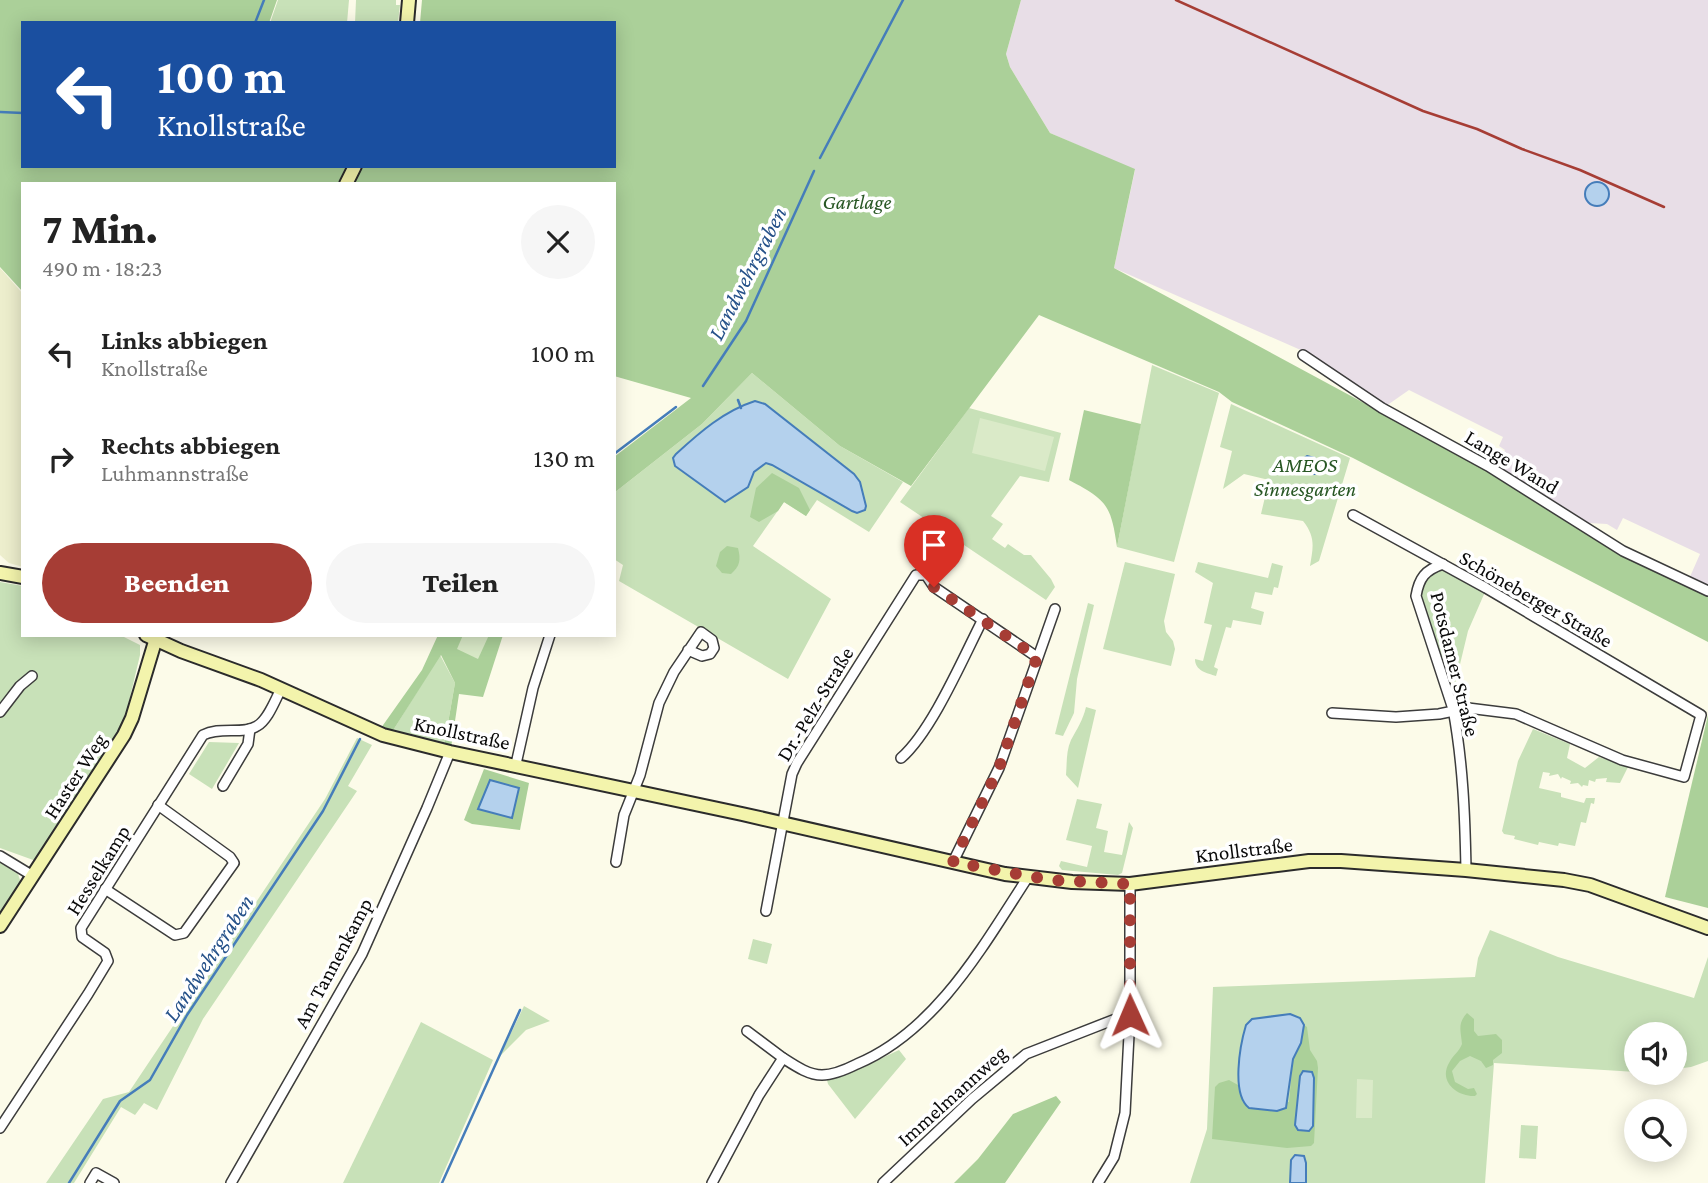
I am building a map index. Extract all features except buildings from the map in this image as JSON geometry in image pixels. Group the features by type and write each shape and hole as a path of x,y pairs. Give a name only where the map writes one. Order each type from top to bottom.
{"street":[{"path":"407,21 409,0"},
{"name":"Lange Wand","path":"1303,355 1382,408 1488,466 1623,551 1708,591"},
{"name":"Schöneberger Straße","path":"1353,515 1443,564 1701,715 1684,777 1622,760 1517,715 1468,708 1453,709"},
{"name":"Potsdamer Straße","path":"1443,564 1430,568 1418,581 1416,596 1453,709 1465,799 1466,870"},
{"path":"0,573 21,577"},
{"name":"Dr.-Pelz-Straße","path":"783,824 792,774 797,763 916,575 926,575 934,587 983,620"},
{"path":"953,862 999,768 1055,609"},
{"path":"901,758 919,737 983,620 1037,657"},
{"name":"Knollstraße","path":"153,637 281,689 375,732 450,752 1028,877 1100,885 1130,884 1309,861 1466,870 1590,885 1708,928"},
{"name":"Haster Weg","path":"0,926 124,735 132,718 153,637"},
{"path":"516,765 533,688 549,637"},
{"path":"616,862 624,815 634,791 659,703 688,650"},
{"path":"0,712 20,686 32,676"},
{"path":"223,786 247,744 250,729 263,721 281,689"},
{"path":"1332,713 1396,717 1439,714 1453,709"},
{"name":"Hesselkamp","path":"0,1128 108,961 105,953 82,937 81,928 105,889 203,735 212,730 250,729"},
{"name":"Am Tannenkamp","path":"231,1183 362,954 450,752"},
{"path":"105,889 175,935 184,933 234,863 230,857 158,805"},
{"path":"766,911 783,824"},
{"path":"0,856 33,876"},
{"path":"747,1031 783,1058 809,1073 822,1075 868,1060 920,1025 940,1003 1028,877"},
{"path":"1098,1183 1114,1157 1122,1126 1130,1015 1130,884"},
{"name":"Immelmannweg","path":"883,1183 971,1099 1026,1054 1130,1015"},
{"path":"712,1183 759,1095 783,1058"},
{"path":"90,1183 96,1172 111,1182"}],"shaded area":[{"path":"1021,0 1708,0 1708,588 1689,579 1700,554 1623,518 1617,530 1607,524 1589,523 1497,465 1505,450 1499,446 1503,437 1409,390 1386,406 1303,351 1114,268 1135,170 1050,133 1010,67 1006,54"}],"green space":[{"name":"Gartlage","path":"0,0 277,0 270,21 21,21 21,168 616,168 616,21 420,21 422,0 1021,0 1006,54 1010,67 1050,133 1135,169 1114,268 1501,477 1630,558 1708,596 1708,642 1353,458 1232,402 1219,392 1039,315 911,486 840,446 752,373 702,424 616,491 616,455 691,398 616,377 616,182 21,182 21,290 0,267"},
{"path":"278,0 349,0 347,21 271,21"},
{"path":"356,0 396,0 396,5 400,5 398,21 355,21"},
{"path":"0,268 21,292 21,566 9,563 0,555"},
{"path":"1152,365 1219,393 1174,562 1117,547"},
{"path":"752,373 840,446 903,482 869,532 817,500 806,516 784,502 753,546 831,599 788,679 619,581 623,565 616,560 616,491 702,424"},
{"name":"AMEOS Sinnesgarten","path":"1231,404 1350,458 1319,561 1310,566 1312,538 1303,521 1261,514 1269,480 1244,474 1223,489 1232,451 1220,447"},
{"path":"969,408 1061,433 1049,482 1020,476 991,516 1003,524 992,539 1005,548 1008,544 1024,555 1031,555 1051,579 1055,587 1046,600 900,502"},
{"path":"1084,410 1141,424 1117,547 1105,505 1092,493 1069,480"},
{"path":"980,418 1054,437 1045,471 972,453"},
{"path":"772,473 799,488 810,510 806,516 784,502 778,511 759,522 750,517 756,488"},
{"path":"727,546 738,548 739,552 738,565 731,574 722,573 716,566 720,552"},
{"path":"1125,562 1175,574 1164,621 1166,632 1175,649 1171,666 1103,649"},
{"path":"1198,562 1268,578 1272,563 1283,566 1278,588 1274,587 1272,595 1255,592 1251,608 1264,612 1261,625 1233,620 1231,628 1226,627 1214,667 1218,669 1216,676 1202,671 1195,659 1203,661 1212,625 1204,623 1213,583 1195,572"},
{"path":"1443,568 1485,592 1468,631 1455,685 1433,635 1422,594 1425,579"},
{"path":"0,582 21,586 21,637 124,637 140,645 140,655 119,733 36,861 0,848"},
{"path":"1088,603 1094,605 1077,679 1074,713 1063,736 1055,734"},
{"path":"437,637 502,637 483,697 459,694 451,748 444,746 455,683 441,655 392,732 381,728 422,670"},
{"path":"462,637 488,637 478,659 457,649"},
{"path":"440,655 455,683 444,746 392,732"},
{"path":"1086,707 1096,710 1078,788 1066,775 1067,757 1069,744"},
{"path":"1708,715 1708,908 1665,897"},
{"path":"1533,729 1570,744 1567,758 1585,768 1599,757 1628,767 1620,783 1606,782 1607,778 1596,779 1595,782 1589,780 1588,786 1582,787 1578,783 1570,784 1571,781 1562,777 1561,779 1558,774 1549,776 1550,773 1543,772 1539,788 1561,793 1561,797 1584,803 1586,798 1595,798 1586,823 1581,822 1575,846 1539,842 1538,845 1514,839 1515,836 1502,831 1518,761"},
{"path":"357,738 372,745 348,786 357,791 203,1019 157,1110 144,1103 135,1115 121,1107 74,1183 46,1183 103,1099 129,1092 325,799"},
{"path":"209,742 239,743 212,789 189,774"},
{"path":"484,769 529,783 520,830 472,824 464,820"},
{"path":"1077,799 1102,804 1096,828 1108,831 1104,852 1122,855 1129,822 1133,828 1122,873 1118,875 1062,870 1059,866 1061,861 1087,867 1092,846 1066,840"},
{"path":"0,862 18,874 21,883 0,917"},
{"path":"1490,930 1558,957 1694,998 1708,957 1708,1061 1687,1068 1687,1022 1624,1022 1624,1071 1494,1063 1485,1183 1190,1183 1207,1129 1213,987 1475,977 1478,958"},
{"path":"753,939 772,944 767,964 748,959"},
{"path":"524,1006 550,1021 526,1030 500,1056"},
{"path":"1467,1013 1474,1019 1474,1031 1478,1036 1496,1034 1502,1040 1502,1053 1493,1060 1493,1065 1486,1068 1481,1061 1470,1056 1460,1061 1452,1071 1455,1082 1468,1089 1474,1088 1477,1094 1475,1096 1456,1091 1446,1076 1449,1063 1462,1044 1461,1024"},
{"path":"421,1022 493,1060 439,1183 343,1183"},
{"path":"1304,1025 1307,1027 1310,1050 1318,1068 1314,1143 1311,1146 1287,1148 1212,1139 1215,1087 1219,1083 1229,1080 1238,1085 1243,1103 1289,1102 1293,1059 1301,1043"},
{"path":"899,1050 906,1059 855,1119 827,1080 848,1074"},
{"path":"1357,1079 1373,1080 1372,1118 1356,1118"},
{"path":"1056,1096 1061,1102 1005,1183 954,1183 978,1159 1013,1114"},
{"path":"1521,1125 1538,1126 1536,1159 1519,1158"}],"water":[{"path":"1597,182 1608,189 1609,194 1602,205 1597,206 1586,199 1585,194 1592,183"},
{"path":"755,401 765,404 854,474 860,482 865,510 857,513 852,511 766,463 754,472 748,487 725,502 675,466 673,458 676,454 703,430 733,410"},
{"path":"1307,456 1315,458 1318,464 1315,474 1303,474 1300,468 1295,466 1296,460"},
{"path":"490,780 519,788 512,818 478,809"},
{"path":"1290,1014 1300,1018 1304,1025 1301,1043 1293,1059 1286,1108 1277,1111 1249,1108 1240,1092 1238,1069 1246,1025 1252,1019"},
{"path":"1303,1071 1312,1072 1314,1078 1313,1126 1309,1131 1298,1130 1295,1125 1300,1076"},
{"path":"1295,1155 1304,1156 1306,1183 1290,1183 1291,1160"}],"waterway":[{"path":"256,21 264,0"},
{"name":"Landwehrgraben","path":"820,158 903,0"},
{"path":"0,112 21,113"},
{"name":"Landwehrgraben","path":"703,386 746,321 814,171"},
{"path":"738,400 741,408"},
{"name":"Landwehrgraben","path":"616,452 676,407"},
{"name":"Landwehrgraben","path":"69,1183 120,1101 150,1080 187,1015 323,811 360,739"},
{"path":"442,1183 520,1010"}],"railway":[{"path":"1176,0 1423,111 1477,129 1580,170 1664,207"}],"route":[{"path":"934,587 1037,657 999,768 953,862 1005,874 1050,880 1100,885 1130,884 1130,1015"}]}
